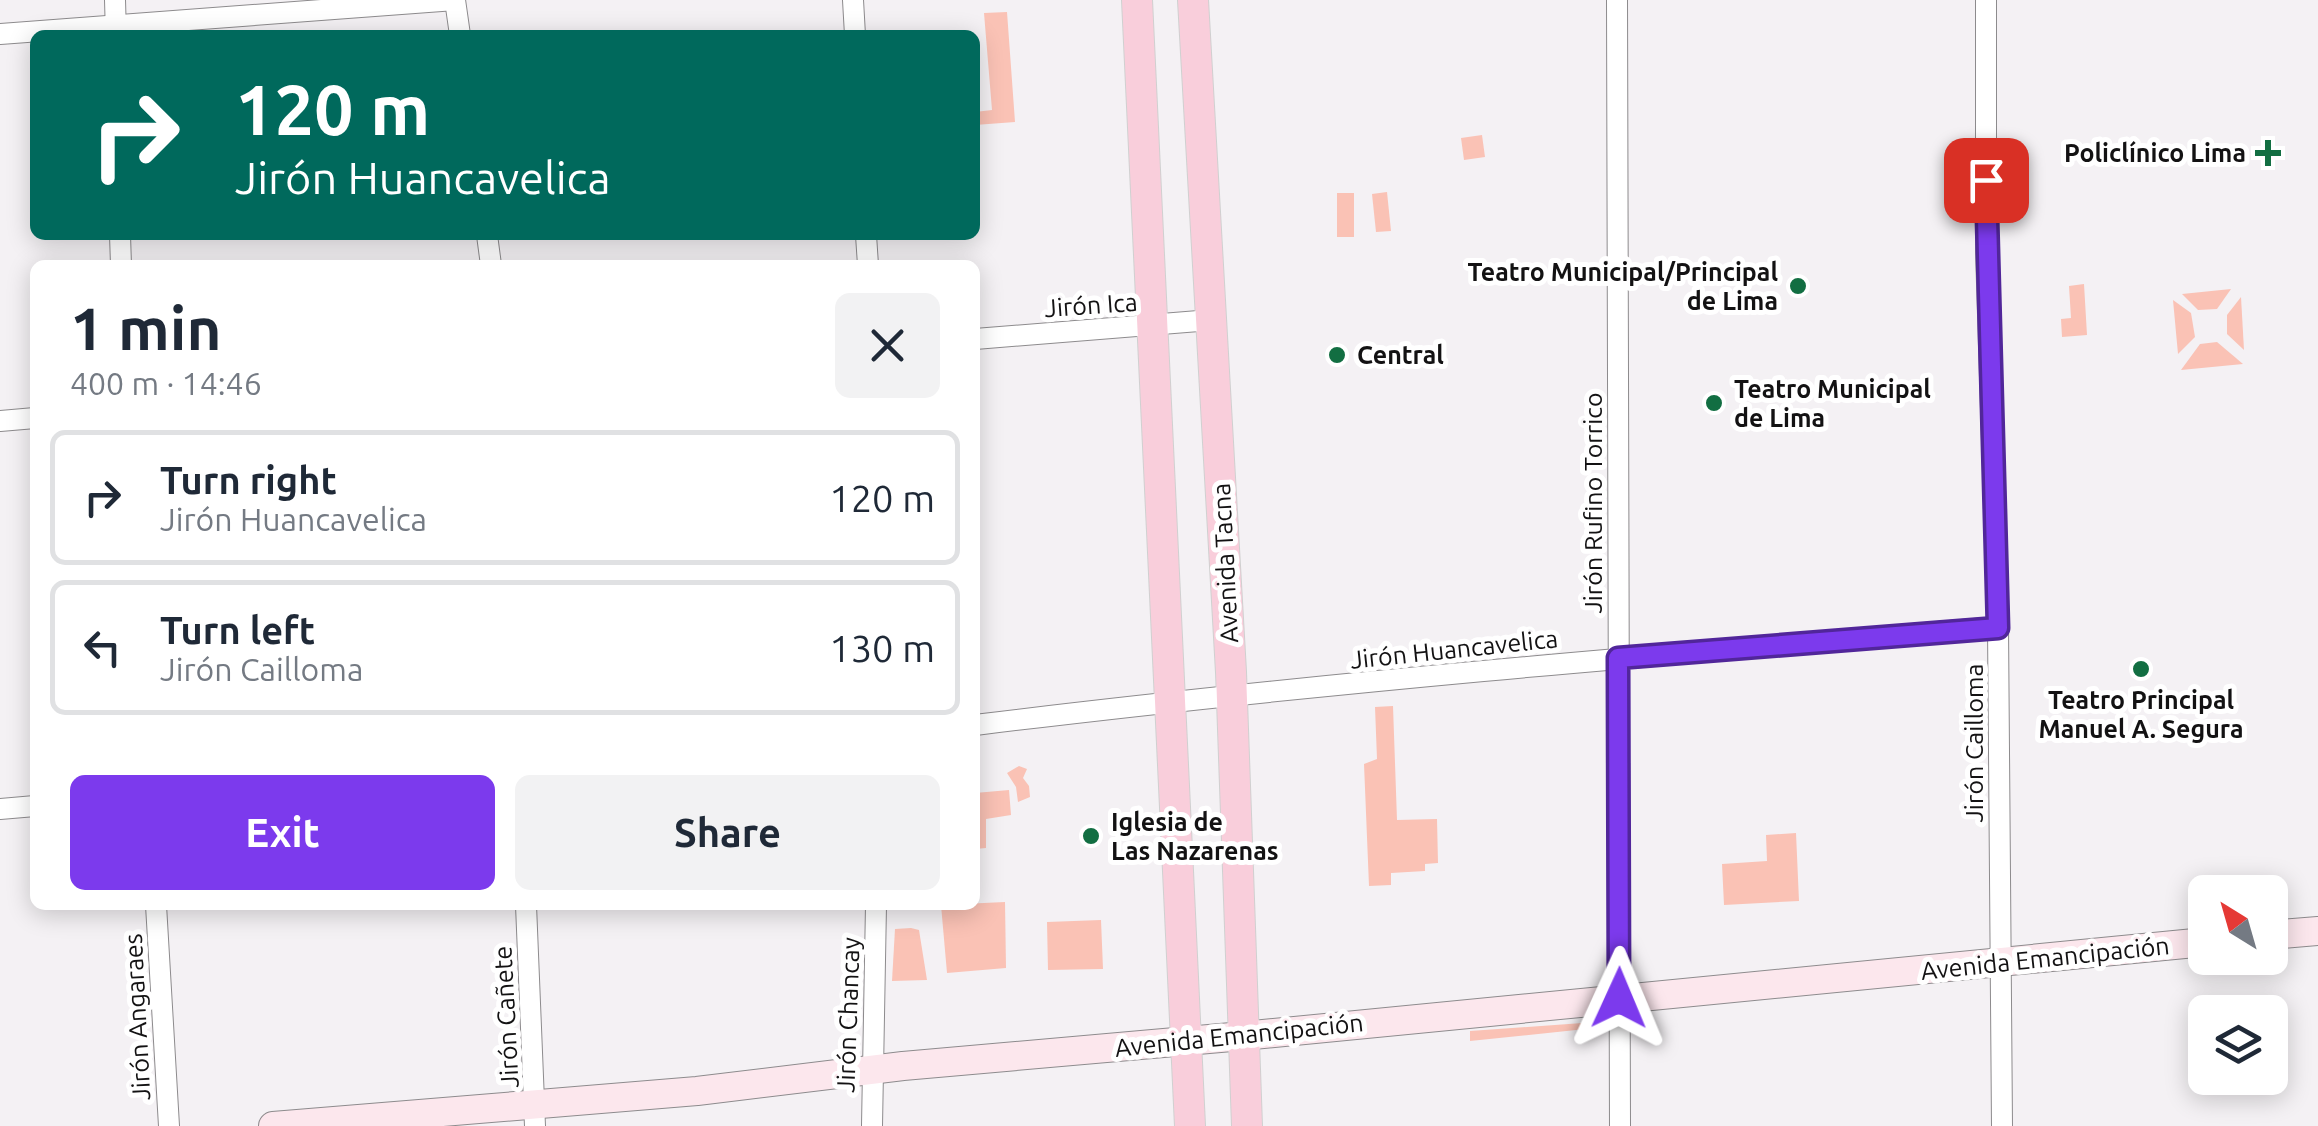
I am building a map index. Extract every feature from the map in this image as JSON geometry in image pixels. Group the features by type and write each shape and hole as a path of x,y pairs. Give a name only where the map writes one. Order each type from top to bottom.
{"main road":[{"path":"1137,0 1163,324"},
{"path":"1156,0 1163,324 1194,1040 1190,1126"},
{"name":"Avenida Tacna","path":"1192,0 1237,696 1248,1126"},
{"path":"1194,1040 1206,1126"}],"street":[{"path":"115,0 116,30"},
{"path":"127,30 455,0 459,30"},
{"path":"853,0 855,30"},
{"name":"Jirón Rufino Torrico","path":"1618,0 1620,1126"},
{"name":"Jirón Cailloma","path":"1986,0 1986,252 1996,490 2002,1126"},
{"path":"0,34 30,33"},
{"name":"Jirón Ica","path":"980,339 1211,320"},
{"path":"0,421 30,418"},
{"name":"Jirón Huancavelica","path":"980,724 1618,658 1998,628"},
{"path":"0,809 30,806"},
{"name":"Jirón Angaraes","path":"156,910 169,1126"},
{"name":"Jirón Cañete","path":"526,910 535,1115"},
{"name":"Jirón Chancay","path":"872,1126 876,910"},
{"path":"2288,934 2318,931"},
{"name":"Avenida Emancipación","path":"273,1126 535,1115 873,1070 2188,944"}],"shaded area":[{"path":"1007,12 1015,122 980,125 980,111 992,110 984,13"},
{"path":"1482,135 1485,157 1464,160 1461,138"},
{"path":"1387,192 1391,231 1376,232 1372,194"},
{"path":"1337,193 1354,193 1354,237 1337,237"},
{"path":"2084,284 2087,335 2062,337 2061,319 2071,318 2069,286"},
{"path":"2231,289 2217,309 2198,310 2182,294"},
{"path":"2241,297 2244,350 2227,334 2227,315"},
{"path":"2173,300 2191,313 2195,337 2178,354"},
{"path":"2217,342 2243,364 2181,370 2200,344"},
{"path":"1393,706 1397,820 1437,819 1438,863 1425,864 1425,871 1391,873 1391,885 1369,886 1364,764 1377,759 1375,707"},
{"path":"1019,766 1027,769 1023,778 1030,797 1018,802 1016,787 1007,773"},
{"path":"1009,790 1011,815 986,819 986,848 980,849 980,793"},
{"path":"1796,833 1799,901 1724,905 1722,864 1767,861 1766,835"},
{"path":"1005,902 1006,968 947,973 941,910 980,910 980,903"},
{"path":"1101,920 1103,969 1048,970 1047,922"},
{"path":"895,929 919,930 927,980 892,981"},
{"path":"1596,1022 1595,1028 1470,1041 1470,1031"}],"place":[{"name":"Policlínico Lima","path":"2268,153"},
{"name":"Teatro Municipal/Principal de Lima","path":"1798,286"},
{"name":"Central","path":"1337,355"},
{"name":"Teatro Municipal de Lima","path":"1714,403"},
{"name":"Teatro Principal Manuel A. Segura","path":"2141,669"},
{"name":"Iglesia de Las Nazarenas","path":"1091,836"}],"route":[{"path":"1619,998 1618,658 1998,628 1986,180"}]}
